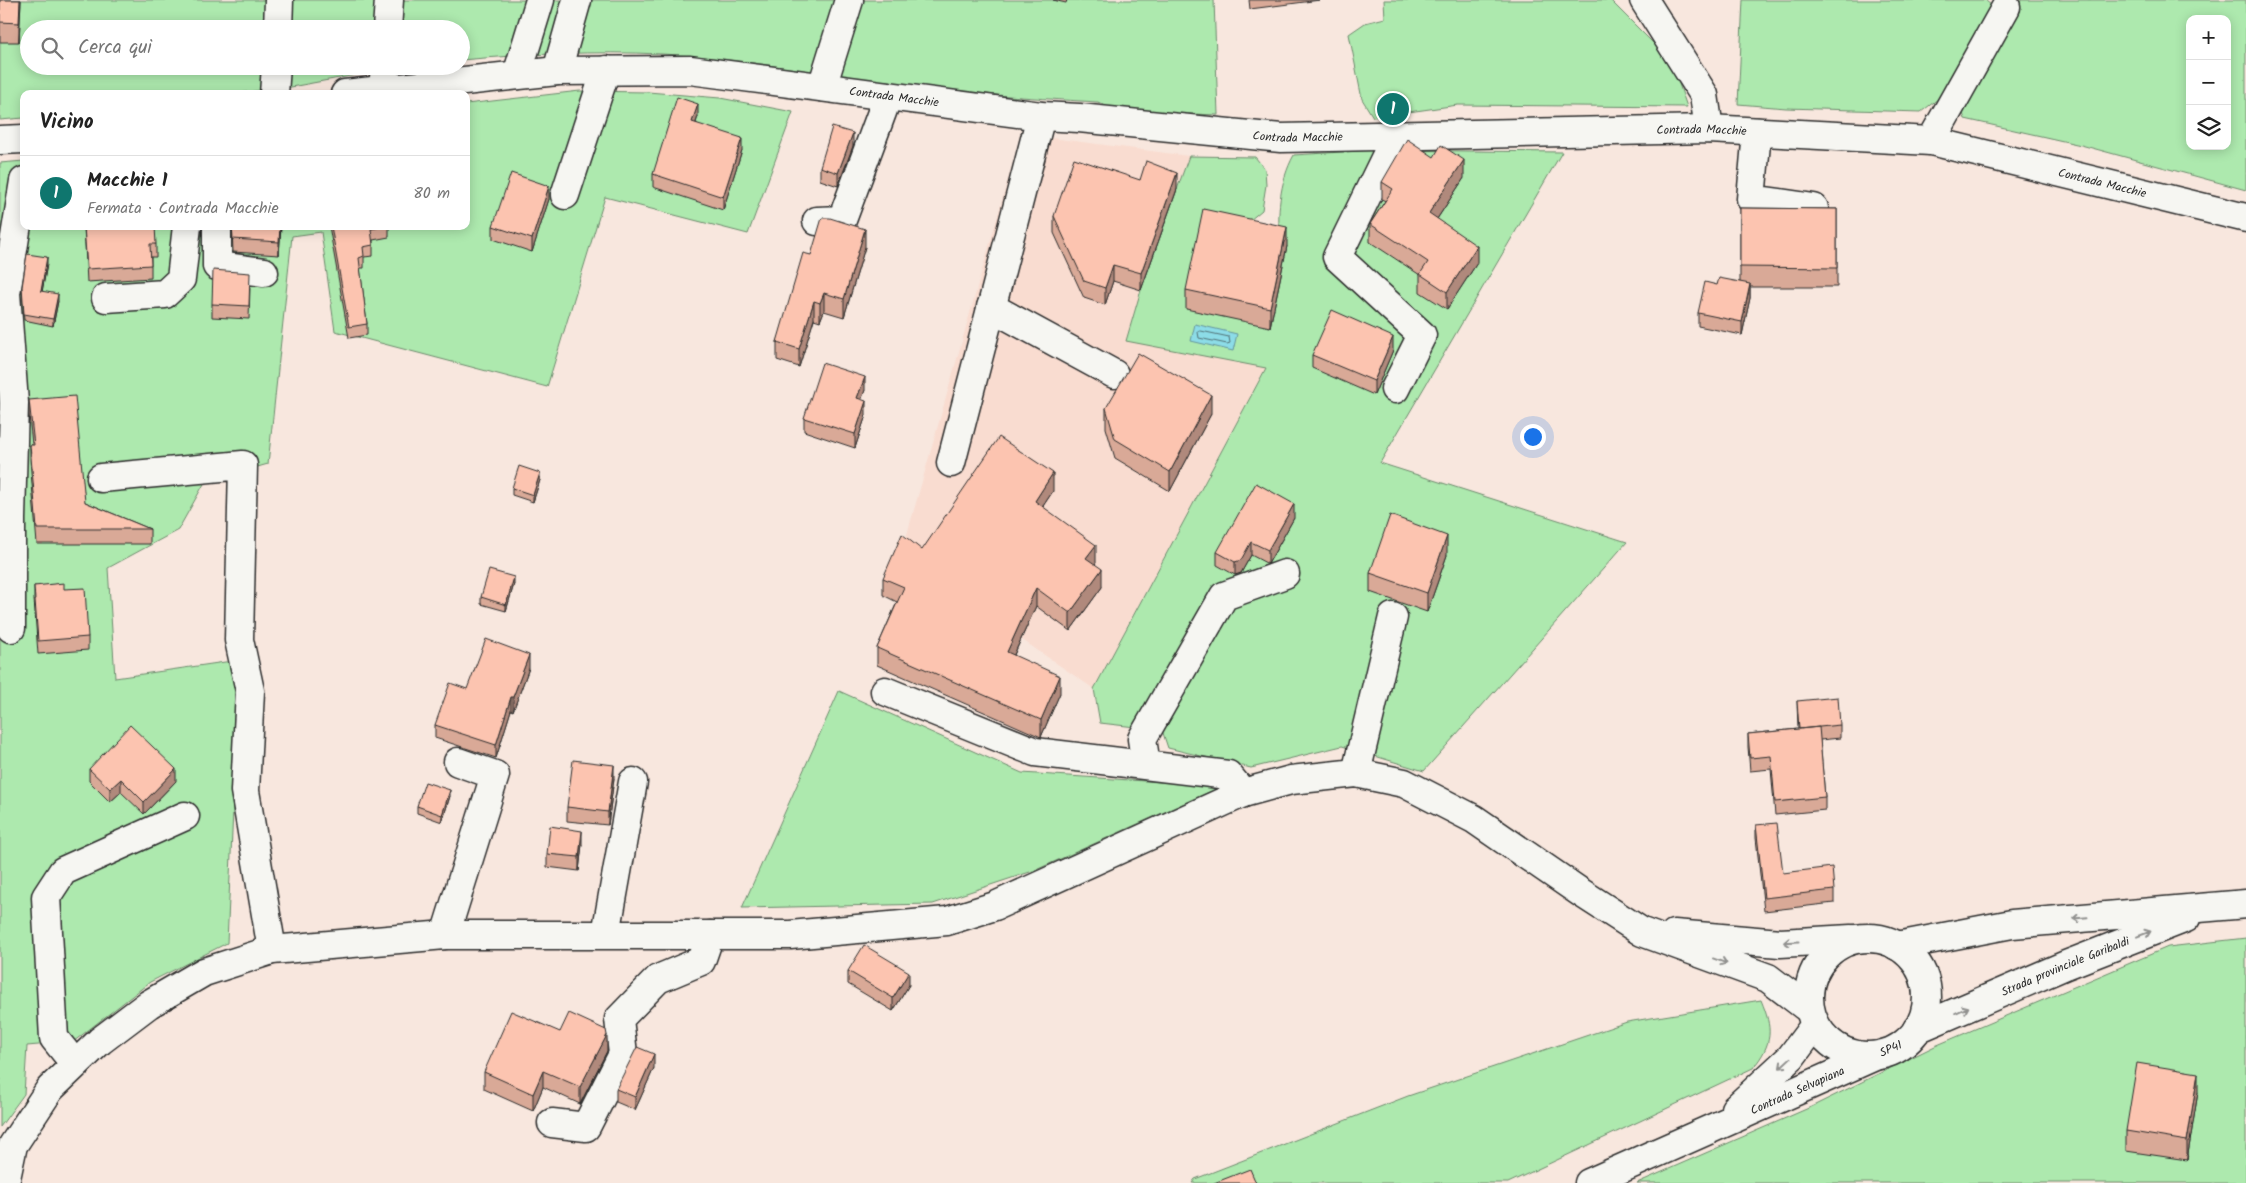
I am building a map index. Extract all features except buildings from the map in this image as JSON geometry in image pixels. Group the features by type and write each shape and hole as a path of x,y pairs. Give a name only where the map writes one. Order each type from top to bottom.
{"main road":[{"path":"278,20 279,0"},
{"path":"388,20 389,0"},
{"path":"517,75 540,0"},
{"path":"557,71 577,0"},
{"path":"822,87 849,0"},
{"path":"1644,0 1704,95 1709,129"},
{"path":"1932,141 2006,7"},
{"path":"565,195 606,70"},
{"name":"Contrada Macchie","path":"355,90 384,78 517,75 557,71 690,70 1041,116 1281,138 1709,129 1932,141 2246,218"},
{"path":"274,90 275,75"},
{"path":"817,221 842,220 888,96"},
{"path":"951,463 1041,116"},
{"path":"1758,132 1751,199 1814,208"},
{"path":"1395,389 1422,335 1337,257 1396,136"},
{"path":"0,140 20,139"},
{"path":"11,628 14,403 6,293 20,206"},
{"path":"106,298 165,294 182,279 187,230"},
{"path":"217,230 217,266 264,272"},
{"path":"991,307 1114,374"},
{"path":"101,478 243,465 239,640 250,691 245,791 272,950"},
{"path":"1146,765 1142,738 1224,596 1285,574"},
{"path":"1356,773 1393,617"},
{"path":"885,691 1035,752 1228,775 1244,793"},
{"path":"446,935 495,775 458,762"},
{"path":"6,1183 13,1145 50,1089 100,1041 150,1004 204,972 272,950 446,935 790,935 947,921 995,906 1244,793 1291,780 1356,773 1404,783 1474,819 1642,932"},
{"path":"606,934 633,782"},
{"path":"75,1064 54,1038 46,897 63,872 184,816"},
{"name":"Strada provinciale Garibaldi","path":"1898,946 2012,924 2246,904"},
{"name":"Strada provinciale Garibaldi","path":"1917,1029 2066,965 2216,907"},
{"name":"SP41","path":"1642,932 1780,943 1878,939 1898,946 1915,962 1925,984 1926,1007 1917,1029 1899,1048 1874,1056 1851,1054 1840,1050 1830,1043 1812,1017 1768,978 1642,932"},
{"path":"552,1123 586,1127 623,1054 620,1019 658,979 701,960 710,935"},
{"name":"SP41","path":"1812,1017 1810,986 1818,964 1835,948 1857,939"},
{"name":"Contrada Selvapiana","path":"1720,1124 1791,1057 1812,1017"},
{"name":"Contrada Selvapiana","path":"1589,1183 1874,1056"}],"shaded area":[{"path":"1021,134 1189,156 1141,290 1266,368 1094,689 1021,639 902,552"}],"green space":[{"path":"0,0 1214,0 1218,115 1115,111 1098,102 933,89 689,56 587,53 470,59 470,20 20,20 20,75 356,75 265,90 20,90 20,118 0,120"},
{"path":"1384,0 1610,0 1663,53 1676,75 1687,107 1458,105 1373,117 1362,99 1349,34 1365,23 1385,18"},
{"path":"1743,0 1985,0 1992,6 1938,99 1921,112 1786,108 1738,104"},
{"path":"2021,0 2246,0 2246,190 2081,145 1965,119 1961,108 2009,29"},
{"path":"580,91 648,92 720,98 793,112 748,234 605,197 547,387 335,331 321,232 292,236 268,464 205,482 178,530 108,568 115,678 232,661 238,699 227,943 150,982 73,1042 27,1046 24,1094 0,1127 0,163 20,161 20,230 470,230 470,104"},
{"path":"1375,150 1562,152 1380,463 1627,542 1424,771 1342,746 1251,768 1168,748 1162,730 1100,723 1094,689 1266,368 1126,341 1141,290 1189,156 1255,157 1265,169 1266,185 1262,210 1243,226 1280,244 1280,199 1285,176 1294,155"},
{"path":"839,691 1022,773 1222,786 1036,870 933,904 742,908"},
{"path":"2246,938 2246,1183 1637,1183 1811,1107 1935,1046 2168,947"},
{"path":"1761,1000 1768,1019 1769,1036 1760,1059 1753,1068 1508,1183 1192,1183 1195,1179 1408,1096 1627,1022"}],"water":[{"path":"1195,324 1237,334 1233,351 1191,341"}],"place":[{"name":"Macchie 1","path":"1393,109"}]}
